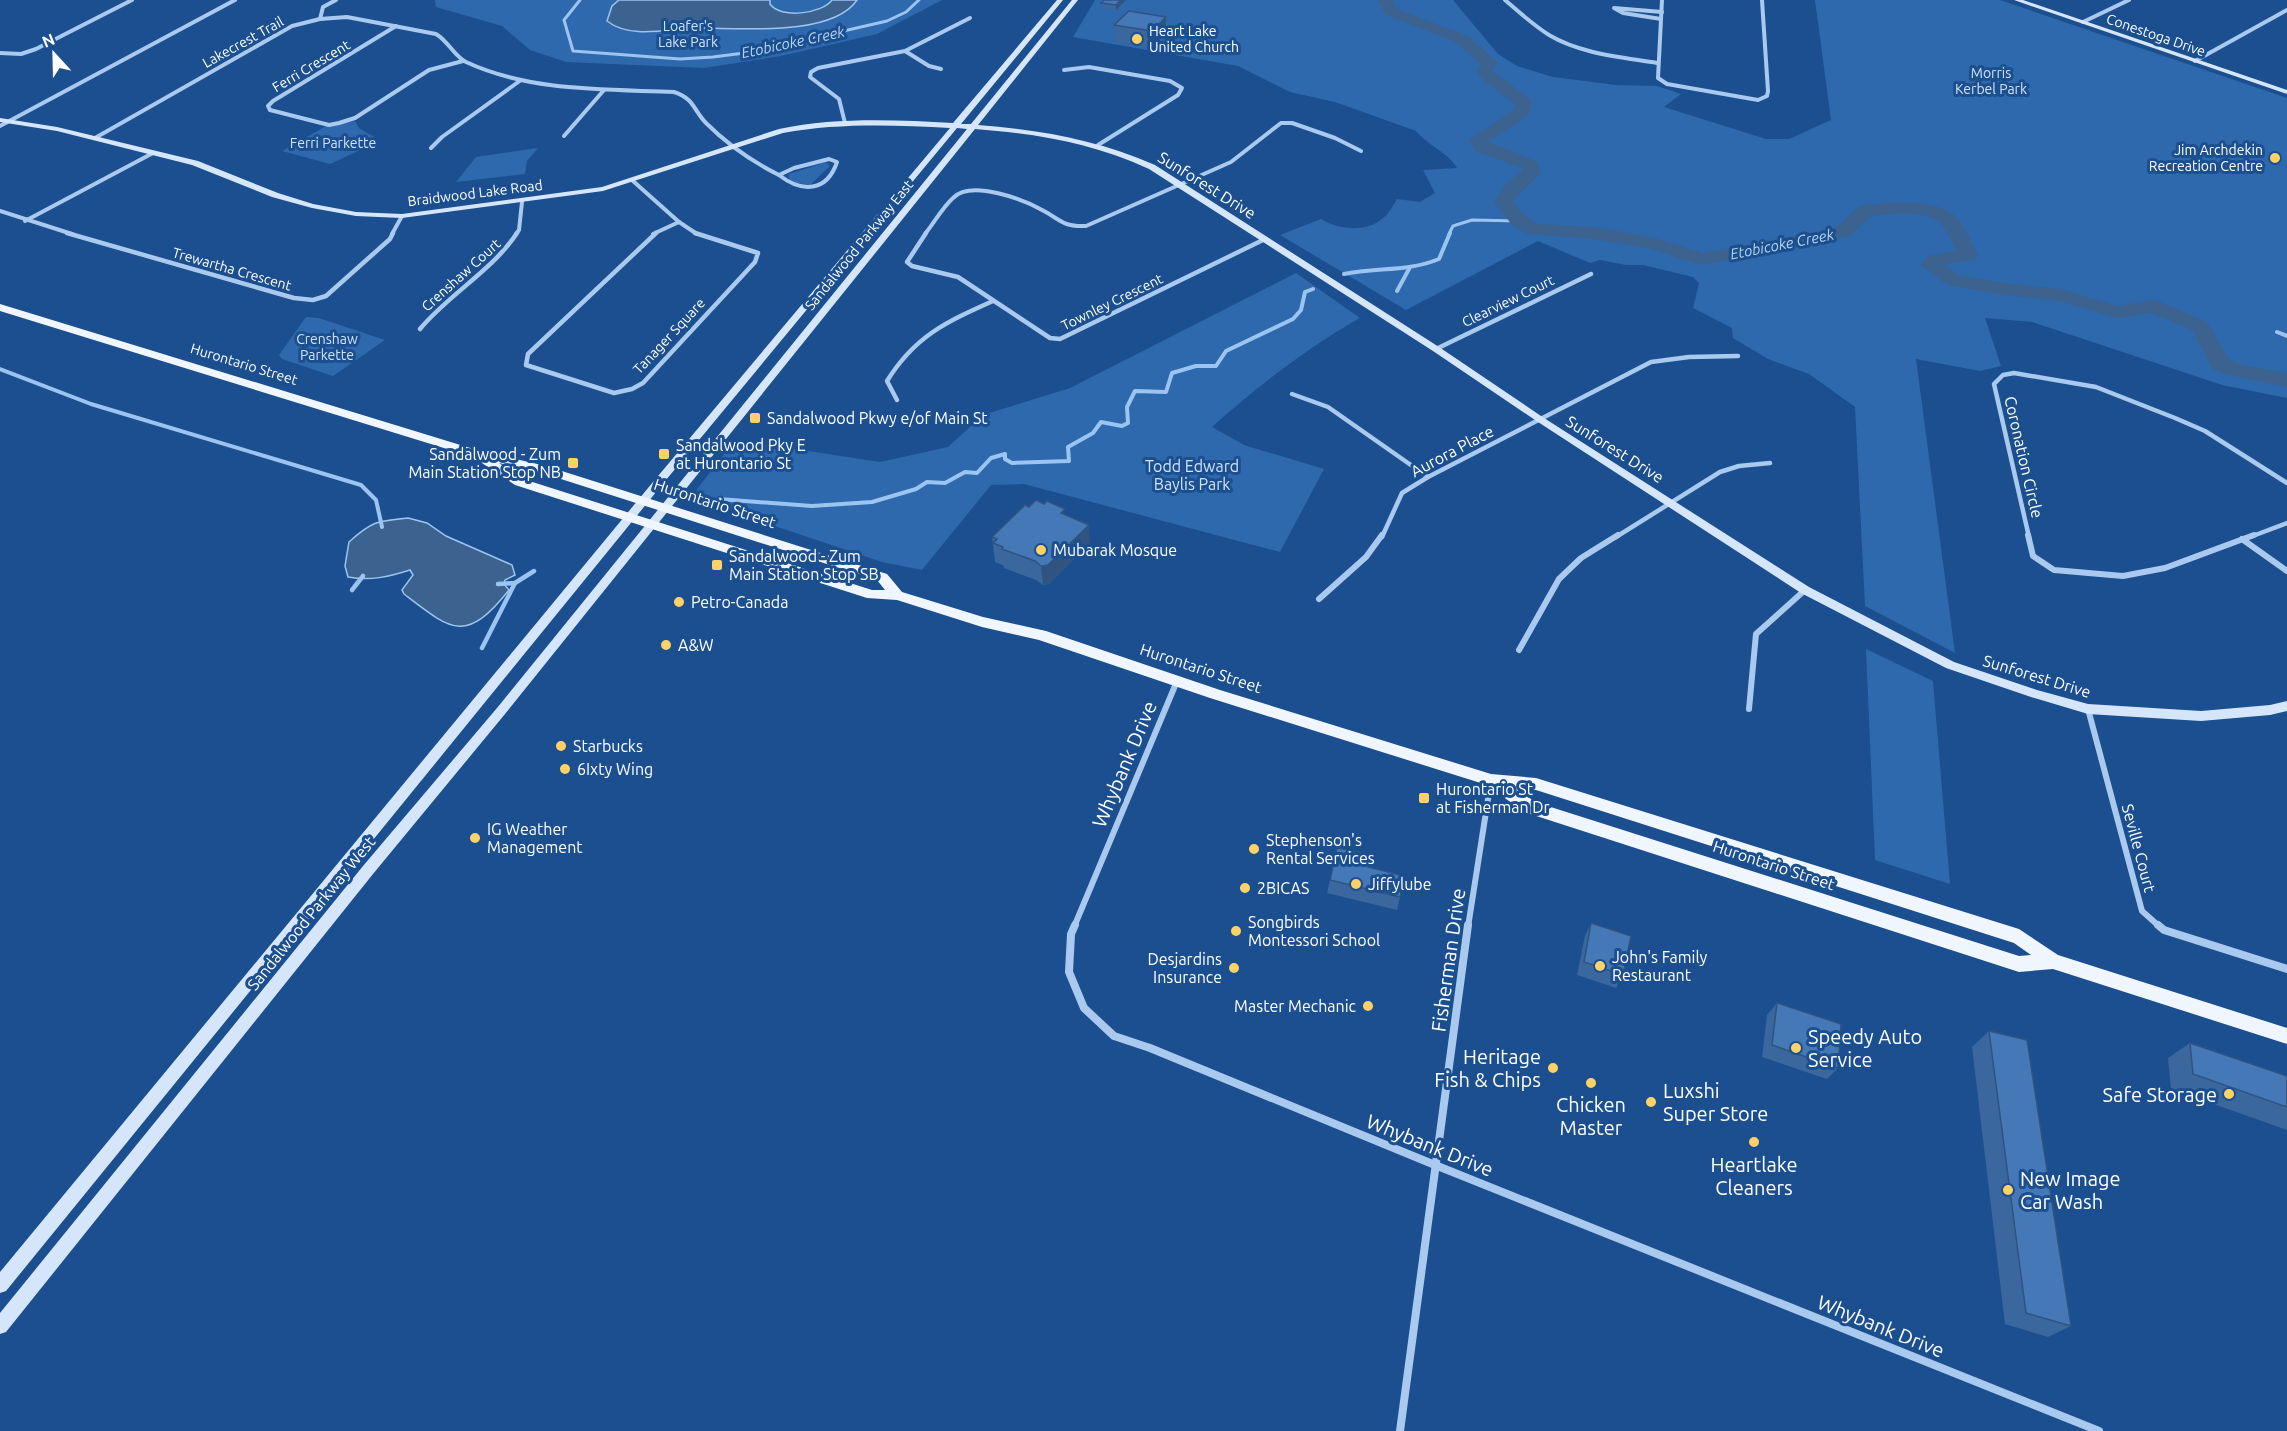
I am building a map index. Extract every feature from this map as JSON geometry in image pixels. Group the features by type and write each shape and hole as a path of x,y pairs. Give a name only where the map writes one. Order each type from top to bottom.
{"main road":[{"name":"Sandalwood Parkway East","path":"630,517 1060,0"},
{"name":"Sandalwood Parkway East","path":"652,524 1075,0"},
{"name":"Conestoga Drive","path":"2017,0 2287,92"},
{"name":"Braidwood Lake Road","path":"0,120 95,138 195,163 274,195 312,206 356,214 402,216 522,202 603,189 791,129 845,123 956,126"},
{"name":"Sunforest Drive","path":"956,126 1025,132 1098,145 1125,153 1178,184 1436,349 1541,420 1805,590 1950,665 2035,694 2088,709 2201,716 2270,710 2287,706"},
{"name":"Hurontario Street","path":"0,307 477,454 542,469 882,577 897,595"},
{"name":"Hurontario Street","path":"477,454 519,482 872,595 897,595 982,622 1041,636 1491,780 1536,784 2019,938 2053,961 2287,1036"},
{"name":"Sandalwood Parkway West","path":"0,1285 630,517"},
{"name":"Sandalwood Parkway West","path":"0,1326 323,925 501,711 652,524"},
{"name":"Hurontario Street","path":"1491,780 1530,807 1552,815 2019,964 2053,961"}],"street":[{"path":"0,53 21,54 36,49 132,0"},
{"path":"0,126 235,0"},
{"path":"320,19 322,7 336,0"},
{"path":"1505,0 1537,27 1568,44 1599,53 1657,63"},
{"path":"1662,0 1658,78 1667,84 1757,100 1767,96 1762,0"},
{"path":"2083,22 2128,0"},
{"path":"1661,19 1623,13 1614,9 1623,7 1662,12"},
{"path":"2196,61 2287,10"},
{"name":"Lakecrest Trail","path":"95,138 292,26 320,19 346,17 436,34 446,40 463,61"},
{"path":"845,123 839,99 810,77 811,72 818,68 905,51 970,18"},
{"name":"Ferri Crescent","path":"396,26 273,101 268,106 270,110 329,125 339,123 355,118 429,70 463,61"},
{"path":"905,51 929,66 941,69"},
{"path":"463,61 521,80 555,87 674,92 685,95 695,103 704,121 779,175 788,184 802,188 812,188 821,184 836,170 837,162 829,159 818,160 779,175"},
{"path":"1064,70 1089,67 1170,81 1182,88 1178,95 1098,145"},
{"path":"430,148 521,80"},
{"path":"564,136 580,117 592,108 604,90"},
{"path":"1178,184 1231,162 1281,123 1292,123 1325,134 1361,151"},
{"path":"25,221 153,153"},
{"name":"Tanager Square","path":"633,181 679,222 699,236 759,253 755,262 643,384 632,389 614,393 526,365 528,354 648,238 679,222"},
{"name":"Townley Crescent","path":"1178,184 1086,226 1074,227 1066,226 1046,212 1015,197 969,190 954,196 909,256 907,262 912,266 958,277 1050,338 1060,339 1264,239"},
{"name":"Crenshaw Court","path":"420,329 431,315 506,250 516,237 522,202"},
{"name":"Trewartha Crescent","path":"0,211 25,221 294,298 313,300 326,296 381,248 390,239 402,216"},
{"name":"Clearview Court","path":"1436,349 1591,274"},
{"path":"897,400 887,381 899,359 919,339 936,327 993,301"},
{"name":"Aurora Place","path":"1319,599 1366,557 1382,538 1402,493 1428,477 1651,362 1689,357 1738,356"},
{"name":"Coronation Circle","path":"2287,483 2205,431 2096,387 2014,373 2003,375 1994,384 2033,556 2054,570 2123,576 2165,568 2287,523"},
{"path":"1292,394 1328,407 1428,477"},
{"path":"1519,650 1559,579 1581,558 1720,472 1739,466 1770,463"},
{"path":"2242,539 2287,571"},
{"path":"1749,709 1756,634 1805,590"},
{"name":"Whybank Drive","path":"1177,681 1071,934 1069,972 1084,1008 1114,1036 1150,1048 1435,1165 2099,1431"},
{"name":"Seville Court","path":"2088,709 2142,911 2164,930 2287,969"},
{"name":"Fisherman Drive","path":"1400,1431 1468,921 1491,780"}],"green space":[{"name":"Loafer's Lake Park","path":"435,0 942,0 877,34 781,56 704,68 566,62 530,50 502,26 436,7"},
{"name":"Morris Kerbel Park","path":"1095,0 1453,0 1498,54 1517,66 1553,77 1616,85 1657,86 1681,94 1664,107 1766,139 1789,139 1831,120 1815,0 2000,0 2287,98 2287,398 2222,385 2032,322 1985,318 2001,366 1980,371 1916,359 1955,653 1865,606 1855,407 1809,374 1768,359 1733,338 1732,328 1693,308 1699,283 1693,277 1643,265 1626,265 1600,260 1590,263 1538,241 1406,310 1280,235 1321,219 1336,226 1352,228 1361,228 1376,223 1387,214 1397,199 1420,202 1435,193 1423,170 1457,168 1449,158 1416,131 1335,102 1290,92 1238,66 1073,37"},
{"name":"Ferri Parkette","path":"355,121 359,128 376,138 371,145 330,164 282,151 326,126"},
{"path":"538,148 527,161 525,174 456,182 476,157"},
{"path":"826,162 830,166 810,185 796,183 789,179 789,174"},
{"name":"Todd Edward Baylis Park","path":"1296,273 1360,318 1283,368 1212,427 1244,445 1324,469 1280,552 1024,484 991,485 922,570 882,562 697,500 697,489 735,440 880,462 948,447 983,415 1070,388"},
{"name":"Crenshaw Parkette","path":"306,317 319,318 385,340 333,376 282,359 279,355"},
{"path":"1866,649 1933,681 1950,884 1875,860"}],"shaded area":[{"path":"619,0 770,0 770,4 775,9 782,12 801,13 819,9 832,0 857,0 845,12 828,20 807,25 761,29 700,28 639,32 617,27 607,21 612,6"},
{"path":"408,518 427,523 446,536 512,565 515,575 505,580 504,584 509,590 481,619 470,625 458,626 435,617 404,594 402,590 413,575 410,570 379,578 348,577 345,566 349,542 376,523"}],"building":[{"path":"1104,0 1121,0 1116,5 1101,3"},
{"path":"1129,11 1166,17 1152,31 1114,25"},
{"path":"1036,500 1044,504 1047,501 1065,509 1061,513 1089,525 1048,565 1041,566 1035,561 1002,549 1003,547 993,543 997,539 992,537 1025,505 1029,507"},
{"path":"1337,848 1371,854 1368,867 1404,876 1400,897 1330,880"},
{"path":"1591,923 1631,936 1623,975 1584,962"},
{"path":"1777,1003 1841,1024 1838,1068 1772,1045"},
{"path":"1989,1031 2027,1040 2071,1326 2026,1313"},
{"path":"2190,1043 2287,1076 2287,1107 2193,1074"}],"waterway":[{"name":"Etobicoke Creek","path":"580,0 564,20 573,51 680,59 752,52 887,21 906,12 919,0"},
{"name":"Etobicoke Creek","path":"1385,0 1391,12 1462,39 1488,63 1485,72 1489,77 1524,103 1522,112 1478,140 1482,147 1530,165 1532,172 1513,188 1503,202 1519,221 1535,230 1594,233 1651,243 1702,259 1843,232 1865,211 1910,209 1933,212 1950,222 1968,255 1935,260 1931,265 1953,280 2003,289 2061,295 2117,312 2153,306 2200,326 2220,363 2232,369 2287,380"},
{"path":"1449,234 1453,226 1472,220 1519,221"},
{"path":"1344,274 1404,268 1439,259 1450,233"},
{"path":"1397,291 1409,269"},
{"path":"719,499 812,506 872,502 916,489 927,482 945,483 965,472 977,473 991,458 1005,454 1005,459 1012,463 1069,461 1068,447 1093,433 1101,422 1122,426 1128,423 1127,407 1135,391 1166,392 1172,373 1196,366 1216,366 1226,351 1293,319 1301,310 1305,292 1313,289"},
{"path":"2277,332 2287,336"},
{"path":"0,369 91,404 361,485 376,500 382,527"},
{"path":"515,583 534,571"},
{"path":"352,590 363,576"},
{"path":"482,648 515,583"},
{"path":"498,584 515,583"}],"place":[{"name":"Heart Lake United Church","path":"1137,39"},
{"name":"Jim Archdekin Recreation Centre","path":"2275,158"},
{"name":"Sandalwood Pkwy e/of Main St","path":"755,418"},
{"name":"Sandalwood Pky E at Hurontario St","path":"664,454"},
{"name":"Sandalwood - Zum Main Station Stop NB","path":"573,463"},
{"name":"Mubarak Mosque","path":"1041,550"},
{"name":"Sandalwood - Zum Main Station Stop SB","path":"717,565"},
{"name":"Petro-Canada","path":"679,602"},
{"name":"A&W","path":"666,645"},
{"name":"Starbucks","path":"561,746"},
{"name":"6Ixty Wing","path":"565,769"},
{"name":"Hurontario St at Fisherman Dr","path":"1424,798"},
{"name":"IG Weather Management","path":"475,838"},
{"name":"Stephenson's Rental Services","path":"1254,849"},
{"name":"Jiffylube","path":"1356,884"},
{"name":"2BICAS","path":"1245,888"},
{"name":"Songbirds Montessori School","path":"1236,931"},
{"name":"John's Family Restaurant","path":"1600,966"},
{"name":"Desjardins Insurance","path":"1234,968"},
{"name":"Master Mechanic","path":"1368,1006"},
{"name":"Speedy Auto Service","path":"1796,1048"},
{"name":"Heritage Fish & Chips","path":"1553,1068"},
{"name":"Chicken Master","path":"1591,1083"},
{"name":"Safe Storage","path":"2229,1094"},
{"name":"Luxshi Super Store","path":"1651,1102"},
{"name":"Heartlake Cleaners","path":"1754,1142"},
{"name":"New Image Car Wash","path":"2008,1190"}]}
